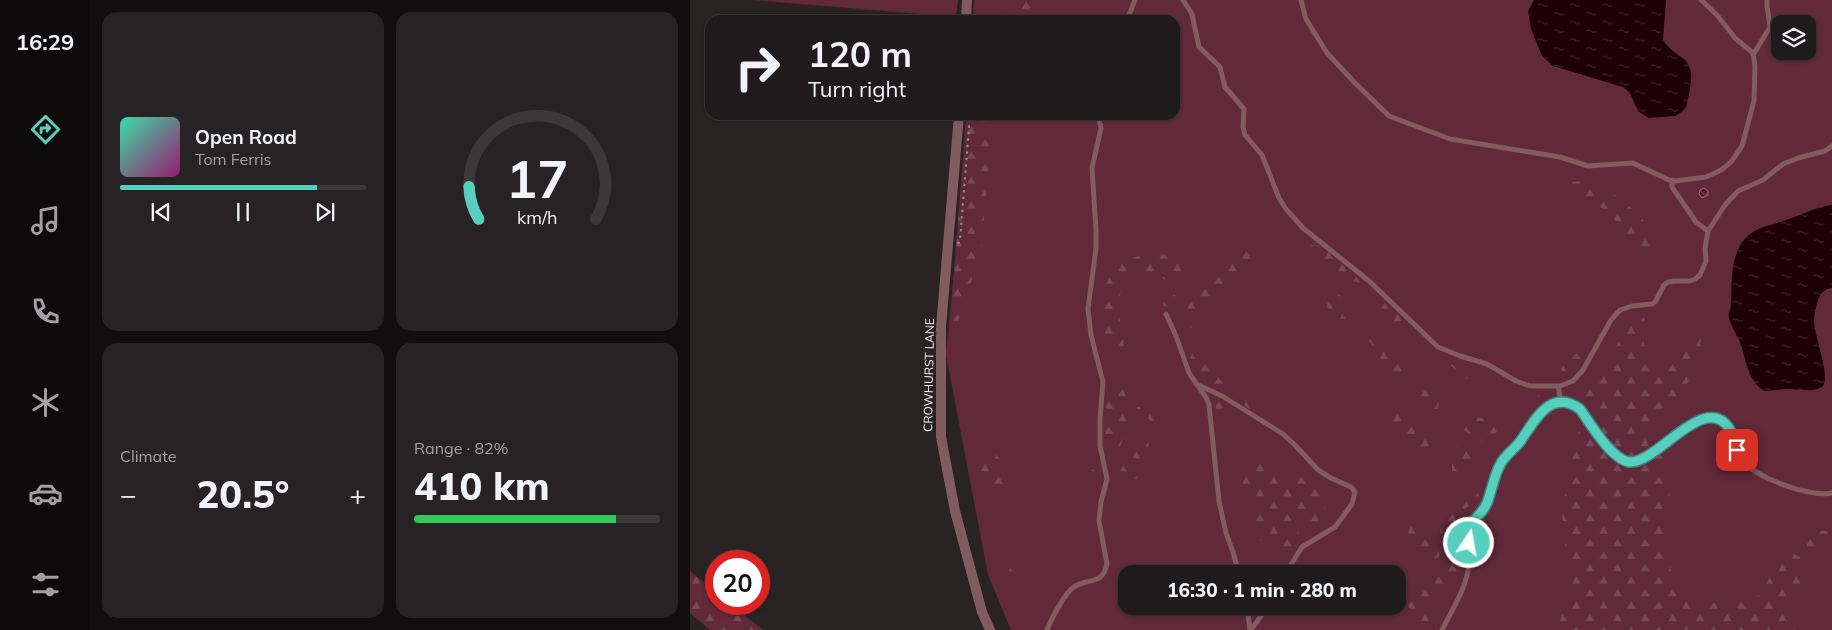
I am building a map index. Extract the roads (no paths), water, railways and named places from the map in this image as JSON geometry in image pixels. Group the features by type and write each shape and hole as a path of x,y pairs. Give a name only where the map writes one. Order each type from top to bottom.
{"street":[{"path":"966,15 967,0"},
{"name":"CROWHURST LANE","path":"958,120 941,328 940,437 955,511 982,612 990,630"}],"lane":[{"path":"1129,15 1135,0"},
{"path":"1183,0 1192,14 1197,43 1220,67 1225,87 1244,109 1243,127 1245,135 1262,155 1279,198 1294,219 1376,287 1438,347 1455,355 1487,364 1525,385 1566,385 1579,376 1611,320 1620,310 1656,302 1664,285 1668,282 1696,280 1706,261 1705,248 1708,231 1725,205 1738,191 1763,180 1783,164 1825,151 1832,146"},
{"path":"1301,0 1306,19 1328,53 1355,83 1390,116 1450,139 1560,157 1588,166 1633,163 1672,181 1696,179 1713,174 1726,167 1738,154 1747,132 1754,101 1756,66 1753,55 1749,48 1734,38 1717,15 1701,0"},
{"path":"1753,55 1770,27 1766,6 1767,0"},
{"path":"1047,630 1070,590 1100,578 1107,564 1099,521 1101,502 1107,479 1100,446 1103,382 1091,335 1088,309 1096,248 1092,168 1102,128 1100,120"},
{"path":"1672,181 1672,187 1696,222 1708,231"},
{"path":"1166,314 1176,336 1188,373 1207,399 1219,501 1226,533 1237,565"},
{"path":"1196,384 1222,396 1283,434 1318,470 1331,478 1351,486 1355,492 1352,504 1335,527 1302,547 1291,565"},
{"path":"1558,386 1561,402"},
{"path":"1442,630 1460,595 1468,572 1468,532 1477,515 1486,506 1501,463 1517,444 1533,419 1540,412 1561,402 1580,409 1605,443 1624,460 1638,461 1650,456 1661,445 1691,425 1701,420 1716,419 1723,422 1729,428 1740,458 1758,472 1802,491 1819,494 1832,493"},
{"path":"1248,615 1251,630"},
{"path":"1251,630 1262,615"}],"water":[{"path":"1534,0 1666,0 1663,40 1671,50 1686,62 1691,73 1687,105 1683,111 1675,116 1649,118 1638,111 1630,93 1623,87 1553,66 1542,56 1531,29 1528,11"},
{"path":"1832,205 1832,288 1824,291 1821,295 1817,303 1814,319 1824,366 1825,382 1822,387 1814,390 1788,389 1765,391 1755,383 1752,377 1729,317 1733,268 1738,249 1743,241 1755,231 1815,209"}]}
